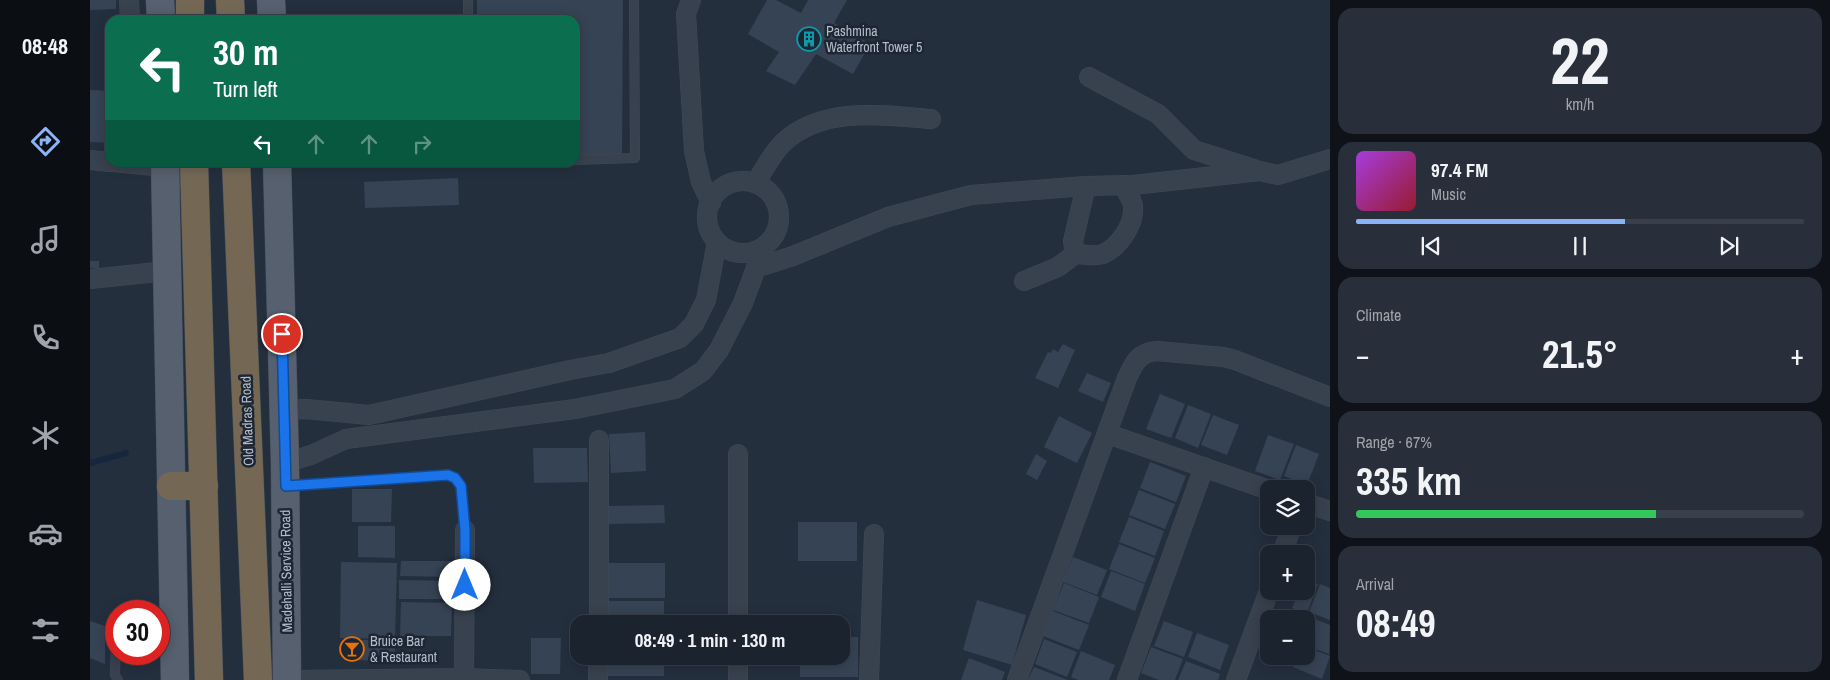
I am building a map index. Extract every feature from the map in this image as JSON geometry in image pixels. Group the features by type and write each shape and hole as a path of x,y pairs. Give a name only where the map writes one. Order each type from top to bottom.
{"highway":[{"path":"190,0 190,15"},
{"path":"230,0 231,15"},
{"path":"194,167 209,680"},
{"name":"Old Madras Road","path":"236,167 258,680"},
{"path":"171,486 204,486"}],"main road":[{"path":"160,0 161,15"},
{"path":"271,0 272,15"},
{"path":"165,167 171,486 170,618 175,680"},
{"name":"Madehalli Service Road","path":"277,167 286,475 287,680"}],"street":[{"path":"129,0 130,15"},
{"path":"691,0 686,14 694,151 701,182 711,203"},
{"path":"1089,77 1158,114 1194,150 1278,175 1330,159"},
{"path":"755,183 783,142 807,126 853,116 878,114 931,119"},
{"path":"90,160 105,161"},
{"path":"756,268 793,256 888,217 971,195 1123,185 1260,171"},
{"path":"744,181 755,183 766,189 779,209 779,221 776,232 770,242 760,250 749,253 737,253 726,249 716,242 710,232 707,220 708,208 711,203 721,189 732,183 744,181"},
{"path":"1024,281 1058,267 1075,254 1102,254 1114,247 1127,231 1133,215 1133,204 1123,185"},
{"path":"1075,254 1072,241 1086,186"},
{"path":"284,410 369,415 560,372 609,364 680,338 694,324 706,300 716,242"},
{"path":"286,475 311,455 346,439 575,410 675,389 703,371 719,350 743,303 756,268 760,250"},
{"path":"90,279 167,271"},
{"path":"1017,680 1127,378 1136,359 1150,352 1174,352 1235,360 1330,397"},
{"path":"1108,434 1260,487"},
{"path":"598,615 599,440"},
{"path":"738,454 738,615"},
{"path":"1127,680 1204,467"},
{"path":"1315,506 1330,511"},
{"path":"464,679 465,530"},
{"path":"869,680 874,534"},
{"path":"1236,680 1266,600"},
{"path":"598,665 598,680"},
{"path":"738,665 738,680"},
{"path":"296,680 520,680"}],"lane":[{"path":"468,0 468,15"},
{"path":"580,160 634,158 634,0"},
{"path":"286,475 448,475 455,478 461,486 465,530"},
{"path":"115,665 115,674 118,680"}],"building":[{"path":"90,0 116,0 116,9 90,10"},
{"path":"477,0 623,0 622,157 580,157 580,15 477,15"},
{"name":"Pashmina Waterfront Tower 5","path":"767,0 776,0 801,13 808,0 847,0 834,23 870,44 853,74 816,54 795,85 766,71 779,52 748,34"},
{"path":"90,90 105,91 105,143 90,142"},
{"path":"458,178 459,205 365,208 364,182"},
{"path":"90,261 99,261 99,268 90,268"},
{"path":"1063,344 1075,350 1058,388 1035,378 1048,352 1051,353 1053,349 1058,352"},
{"path":"1087,373 1111,383 1103,402 1078,391"},
{"path":"1160,394 1185,404 1171,438 1146,429"},
{"path":"1188,405 1211,414 1198,448 1175,438"},
{"path":"1213,415 1239,425 1227,455 1201,445"},
{"path":"1059,416 1092,433 1077,463 1044,447"},
{"path":"645,432 646,471 611,473 609,434"},
{"path":"1268,435 1294,444 1280,480 1255,471"},
{"path":"1296,445 1319,454 1309,480 1294,480 1284,476"},
{"path":"533,448 587,448 588,482 534,483"},
{"path":"1036,454 1047,461 1037,480 1026,474"},
{"path":"1150,462 1186,476 1176,502 1140,488"},
{"path":"352,489 392,489 391,522 352,522"},
{"path":"1139,490 1175,504 1165,529 1129,515"},
{"path":"664,505 665,523 608,524 608,506"},
{"path":"1129,517 1164,531 1155,556 1119,542"},
{"path":"798,522 857,522 857,561 798,561"},
{"path":"358,526 395,526 395,558 358,557"},
{"path":"1119,544 1155,558 1145,583 1109,569"},
{"path":"1073,557 1107,570 1097,595 1063,582"},
{"path":"401,561 455,561 455,577 400,576"},
{"path":"341,562 397,563 395,639 340,638"},
{"path":"608,563 665,563 665,598 607,598"},
{"path":"1111,571 1145,584 1135,611 1101,597"},
{"path":"399,580 455,581 455,599 399,599"},
{"path":"1064,583 1099,597 1089,623 1053,610"},
{"path":"1320,584 1330,588 1330,620 1315,614 1315,610 1310,610"},
{"path":"977,600 1026,615 1012,665 963,650"},
{"path":"1295,600 1312,600 1308,610 1292,608"},
{"path":"609,601 664,601 664,615 609,615"},
{"path":"401,602 452,603 451,636 400,636"},
{"path":"1053,611 1089,625 1079,650 1043,636"},
{"path":"1315,619 1330,625 1329,654 1315,649"},
{"path":"90,621 105,626 105,664 90,658"},
{"path":"1164,621 1193,632 1184,657 1154,646"},
{"path":"1197,633 1229,645 1220,670 1188,657"},
{"path":"850,637 858,637 858,677 800,677 800,665 850,665"},
{"path":"531,638 561,638 560,674 531,674"},
{"path":"1044,639 1077,652 1067,677 1035,664"},
{"path":"348,640 395,640 395,661 348,660"},
{"path":"1151,647 1183,659 1175,680 1159,680 1141,673"},
{"path":"1315,650 1330,656 1322,679 1293,667 1294,665 1315,665"},
{"path":"1081,651 1115,665 1109,680 1078,680 1071,677"},
{"path":"969,658 1005,672 1002,680 961,680"},
{"path":"1186,661 1220,674 1218,680 1178,680"},
{"path":"607,665 664,665 664,676 607,676"},
{"path":"1034,667 1068,680 1028,680"}],"waterway":[{"path":"90,463 126,453"}],"place":[{"name":"Pashmina Waterfront Tower 5","path":"809,39"},
{"name":"Bruice Bar & Restaurant","path":"352,649"}],"route":[{"path":"282,334 286,486 448,475 455,478 461,486 465,530 465,585"}]}
